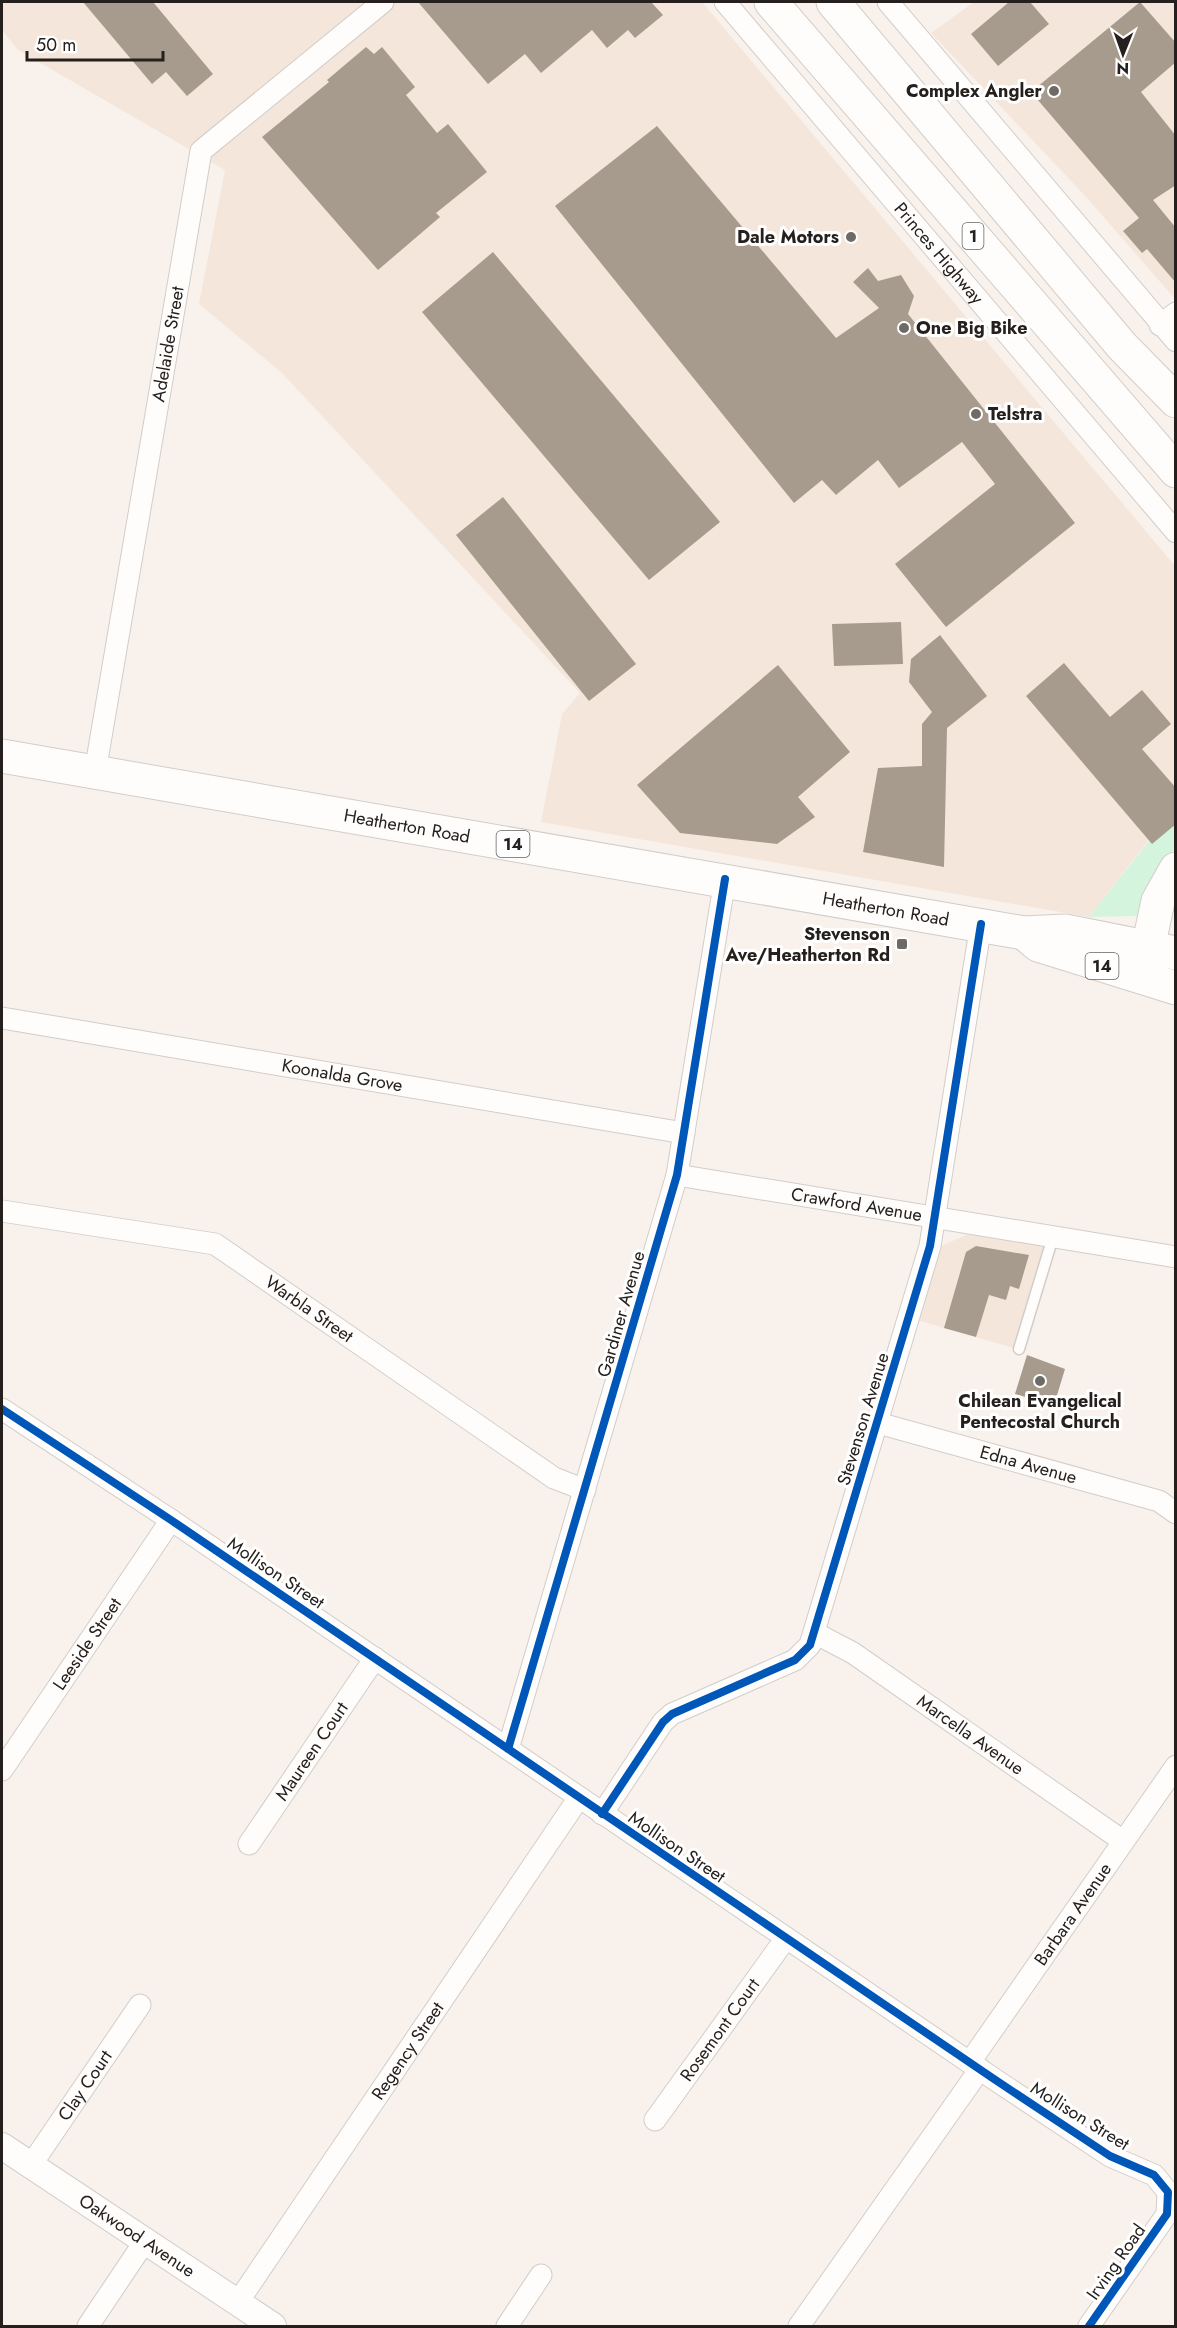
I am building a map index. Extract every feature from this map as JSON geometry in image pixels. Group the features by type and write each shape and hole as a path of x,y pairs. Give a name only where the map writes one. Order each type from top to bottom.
{"main road":[{"name":"Princes Highway","path":"771,2 1176,471"},
{"path":"833,2 1122,346 1176,401"},
{"name":"Heatherton Road","path":"2,756 725,879 1024,933 1065,931 1164,969"},
{"path":"1164,969 1158,901 1176,869"}],"street":[{"name":"Adelaide Street","path":"95,772 201,151 383,2"},
{"name":"Princes Highway","path":"725,2 1176,532"},
{"path":"888,2 1168,319 1176,341"},
{"name":"Gardiner Avenue","path":"508,1749 677,1175 725,879"},
{"name":"Stevenson Avenue","path":"602,1814 663,1722 672,1714 795,1660 806,1651 815,1633 930,1246 981,924"},
{"name":"Koonalda Grove","path":"2,1018 684,1133"},
{"name":"Crawford Avenue","path":"677,1175 1176,1257"},
{"name":"Warbla Street","path":"2,1211 215,1244 554,1478 585,1490"},
{"name":"Mollison Street","path":"2,1409 171,1520 578,1798 1110,2156 1154,2175 1168,2192 1167,2214"},
{"name":"Edna Avenue","path":"878,1423 1159,1501 1176,1513"},
{"name":"Leeside Street","path":"2,1770 171,1520"},
{"name":"Marcella Avenue","path":"815,1633 853,1653 1123,1841"},
{"name":"Maureen Court","path":"249,1844 375,1658"},
{"name":"Barbara Avenue","path":"799,2326 975,2066 1123,1841 1176,1766"},
{"name":"Regency Street","path":"238,2302 578,1798"},
{"name":"Rosemont Court","path":"655,2120 786,1938"},
{"name":"Clay Court","path":"31,2165 140,2006"},
{"name":"Oakwood Avenue","path":"2,2146 273,2326"},
{"name":"Irving Road","path":"1089,2326 1167,2214"},
{"path":"88,2326 145,2241"},
{"path":"507,2326 541,2275"}],"lane":[{"path":"1019,1349 1053,1237"}],"shaded area":[{"path":"2,2 702,2 1175,566 1175,806 1089,917 541,822 562,714 580,693 282,373 199,304 225,170 18,50 2,30"},
{"path":"974,2 1175,2 1175,299 1088,199 931,33"},
{"path":"968,1234 1054,1246 1024,1351 917,1320 939,1247"}],"green space":[{"path":"1175,808 1175,847 1139,916 1089,917"}],"building":[{"path":"83,2 153,2 213,74 187,96 166,72 152,84"},
{"path":"418,2 651,2 663,15 635,38 628,30 607,48 592,30 541,73 525,54 488,84"},
{"path":"1009,2 1030,2 1049,24 998,66 971,34"},
{"path":"1140,2 1176,43 1176,62 1141,92 1176,136 1176,185 1153,200 1176,228 1176,283 1147,249 1142,253 1123,231 1139,218 1031,92"},
{"path":"366,47 374,54 382,47 415,87 406,95 437,133 448,124 487,172 436,213 440,217 378,270 262,137 329,82 327,80"},
{"path":"657,126 836,338 879,308 853,282 868,268 878,281 901,275 914,296 908,314 1075,523 946,627 895,564 995,484 962,442 899,488 878,460 836,495 822,480 794,503 555,206"},
{"path":"493,252 720,522 649,580 422,312"},
{"path":"503,497 636,664 589,701 456,535"},
{"path":"901,622 903,664 834,666 832,624"},
{"path":"940,635 987,696 947,728 944,867 863,852 878,768 922,766 922,724 932,712 909,682 911,659"},
{"path":"1064,663 1110,717 1142,690 1171,724 1142,749 1176,788 1176,824 1152,844 1026,696"},
{"path":"778,665 850,752 798,797 815,817 777,844 680,833 637,785"},
{"path":"976,1246 1029,1255 1019,1289 1010,1286 1006,1300 989,1295 976,1337 944,1328 966,1252"},
{"name":"Chilean Evangelical Pentecostal Church","path":"1027,1355 1065,1369 1054,1405 1015,1394"}],"cycle path":[{"path":"508,1749 677,1175 725,879"},
{"path":"602,1814 663,1722 672,1714 795,1660 810,1645 930,1246 981,924"},
{"path":"2,1409 171,1520 994,2079 1110,2156 1154,2175 1168,2192 1167,2214 1089,2326"}],"place":[{"name":"Complex Angler","path":"1054,91"},
{"name":"Dale Motors","path":"851,237"},
{"name":"One Big Bike","path":"904,328"},
{"name":"Telstra","path":"976,414"},
{"name":"Stevenson Ave/Heatherton Rd","path":"902,944"},
{"name":"Chilean Evangelical Pentecostal Church","path":"1040,1381"}]}
